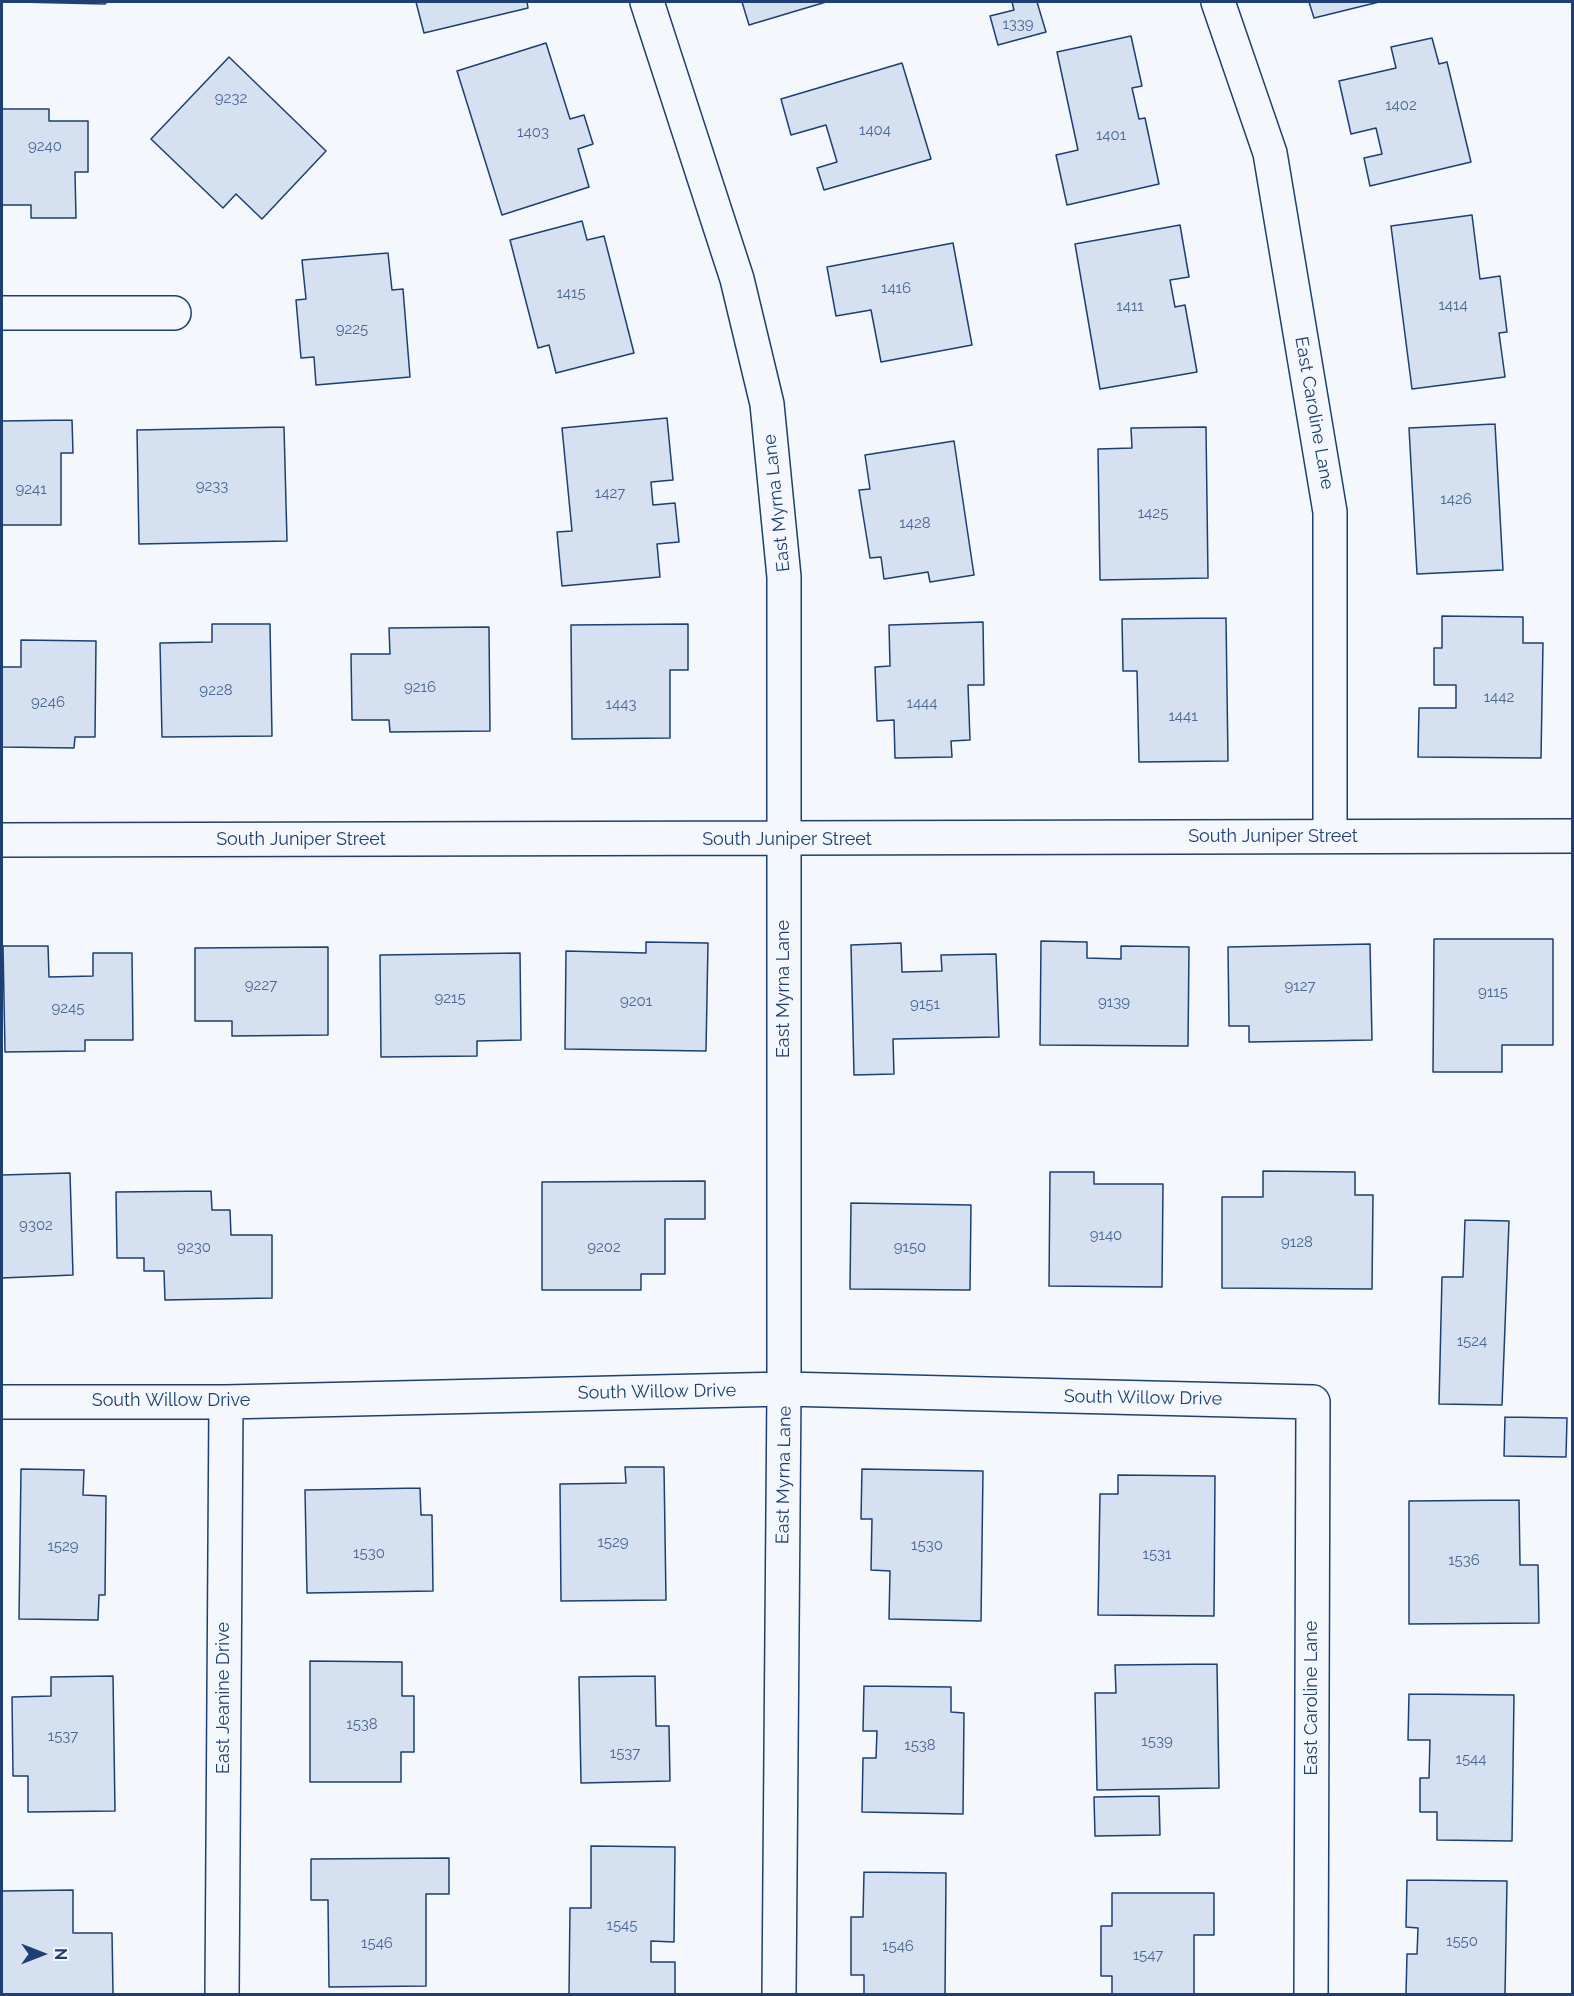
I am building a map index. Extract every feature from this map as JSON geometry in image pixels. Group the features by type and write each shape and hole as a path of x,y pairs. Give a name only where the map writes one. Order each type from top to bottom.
{"street":[{"name":"East Myrna Lane","path":"647,2 737,279 767,404 784,577 784,1389 779,1995"},
{"name":"East Caroline Lane","path":"1218,2 1270,153 1330,512 1330,836"},
{"path":"2,314 174,314"},
{"name":"South Juniper Street","path":"2,840 784,840 1572,836"},
{"name":"South Willow Drive","path":"2,1402 226,1402 784,1389 1313,1402"},
{"name":"East Jeanine Drive","path":"222,1995 226,1402"},
{"name":"East Caroline Lane","path":"1311,1995 1313,1402"}],"building":[{"path":"18,2 107,2 105,4"},
{"path":"416,2 527,2 528,8 424,33"},
{"path":"742,2 826,2 749,25"},
{"path":"1012,2 1037,2 1046,32 998,45 990,16 1014,10"},
{"path":"1309,2 1379,2 1314,18"},
{"path":"1131,36 1142,86 1132,88 1139,119 1145,118 1159,184 1067,205 1056,155 1078,150 1057,52"},
{"path":"1432,38 1439,64 1447,62 1471,162 1370,186 1364,158 1382,154 1376,128 1351,134 1339,81 1396,68 1391,47"},
{"path":"546,43 570,119 584,115 593,144 578,149 589,187 502,215 457,71"},
{"path":"229,57 326,151 262,219 236,194 223,208 151,139"},
{"path":"902,63 931,159 824,190 817,168 837,162 826,125 791,135 781,99"},
{"path":"2,109 49,109 49,121 88,121 88,172 75,172 76,218 31,218 31,205 2,205"},
{"path":"1472,215 1480,279 1500,276 1507,332 1499,333 1505,377 1412,389 1391,226"},
{"path":"582,221 587,240 604,236 634,353 556,373 549,345 538,348 510,240"},
{"path":"1180,225 1189,277 1170,280 1175,307 1185,305 1197,372 1100,389 1075,244"},
{"path":"953,243 972,345 881,362 871,310 836,316 827,267"},
{"path":"388,253 392,290 403,289 410,377 316,385 314,357 301,358 296,300 306,299 302,260"},
{"path":"667,418 673,480 651,482 653,505 675,503 679,542 657,544 660,577 562,586 557,532 572,531 562,428"},
{"path":"72,420 73,453 61,453 61,525 2,525 2,421"},
{"path":"1495,424 1503,570 1417,574 1409,428"},
{"path":"284,427 287,541 139,544 137,430"},
{"path":"1206,427 1208,578 1100,580 1098,449 1132,448 1131,428"},
{"path":"954,441 974,575 930,582 928,572 884,579 881,557 870,558 859,490 870,489 865,455"},
{"path":"1442,616 1523,617 1523,643 1543,643 1541,758 1418,757 1419,708 1456,708 1456,685 1434,685 1434,648 1442,648"},
{"path":"1226,618 1228,761 1139,762 1137,671 1123,671 1122,619"},
{"path":"983,622 984,685 968,685 970,740 951,741 952,757 895,758 894,720 877,721 875,667 890,666 889,625"},
{"path":"212,624 270,624 272,736 162,737 160,643 212,642"},
{"path":"688,624 688,670 670,670 670,738 572,739 571,625"},
{"path":"489,627 490,731 390,732 389,720 352,720 351,654 390,654 389,628"},
{"path":"21,640 96,641 95,737 75,737 74,748 2,747 2,667 21,667"},
{"path":"1434,939 1553,939 1553,1045 1502,1045 1502,1072 1433,1072"},
{"path":"1041,941 1087,942 1087,958 1121,959 1121,946 1189,947 1188,1046 1040,1045"},
{"path":"646,942 708,943 706,1051 565,1049 566,951 646,953"},
{"path":"901,943 902,972 942,971 941,955 996,954 999,1037 893,1039 894,1074 854,1075 851,945"},
{"path":"1370,944 1372,1040 1249,1042 1249,1026 1229,1026 1228,947"},
{"path":"3,946 48,946 49,977 93,976 93,953 132,953 133,1040 85,1040 85,1051 5,1052"},
{"path":"328,947 328,1035 232,1036 232,1021 195,1021 195,948"},
{"path":"520,953 521,1040 477,1041 477,1056 381,1057 380,955"},
{"path":"1263,1171 1355,1172 1355,1195 1373,1195 1372,1289 1222,1288 1222,1197 1263,1197"},
{"path":"1050,1172 1094,1172 1094,1184 1163,1184 1162,1287 1049,1286"},
{"path":"70,1173 73,1275 2,1278 2,1175"},
{"path":"705,1181 705,1219 665,1219 665,1274 641,1274 641,1290 542,1290 542,1182"},
{"path":"211,1191 212,1210 230,1210 231,1235 272,1235 272,1298 165,1300 164,1271 144,1271 144,1258 117,1258 116,1192"},
{"path":"851,1203 971,1205 970,1290 850,1289"},
{"path":"1465,1220 1509,1221 1502,1405 1439,1404 1442,1277 1463,1277"},
{"path":"1505,1417 1567,1418 1566,1457 1504,1456"},
{"path":"625,1467 664,1467 666,1600 561,1601 560,1484 626,1483"},
{"path":"21,1469 84,1470 83,1495 106,1496 105,1595 99,1595 98,1620 19,1619"},
{"path":"862,1469 983,1471 981,1621 889,1619 890,1571 871,1570 872,1519 861,1519"},
{"path":"1118,1475 1215,1476 1214,1616 1098,1615 1100,1494 1118,1494"},
{"path":"420,1488 421,1515 432,1515 433,1591 307,1593 305,1490"},
{"path":"1519,1500 1520,1565 1538,1565 1539,1623 1409,1624 1409,1501"},
{"path":"310,1661 402,1662 402,1696 414,1696 414,1752 401,1752 401,1782 310,1782"},
{"path":"1217,1664 1219,1788 1097,1790 1095,1693 1116,1693 1115,1665"},
{"path":"113,1676 115,1811 28,1812 28,1776 13,1776 12,1697 51,1696 51,1677"},
{"path":"655,1676 656,1726 669,1726 670,1781 581,1783 579,1677"},
{"path":"864,1686 951,1687 951,1712 964,1713 963,1814 862,1812 863,1758 876,1758 877,1731 863,1731"},
{"path":"1409,1694 1514,1695 1512,1841 1437,1840 1437,1812 1420,1812 1420,1778 1429,1778 1430,1740 1408,1740"},
{"path":"1159,1796 1160,1835 1095,1836 1094,1797"},
{"path":"591,1846 675,1847 674,1942 651,1941 651,1962 675,1962 675,1994 569,1994 570,1908 591,1908"},
{"path":"449,1858 449,1894 426,1894 426,1986 329,1987 328,1900 311,1900 311,1859"},
{"path":"864,1872 946,1873 945,1994 864,1994 864,1975 851,1975 851,1917 863,1917"},
{"path":"1407,1880 1507,1881 1505,1994 1406,1994 1407,1954 1417,1954 1418,1928 1406,1927"},
{"path":"73,1890 73,1933 112,1933 113,1994 2,1994 2,1891"},
{"path":"1112,1893 1214,1893 1214,1935 1194,1935 1194,1994 1112,1994 1112,1976 1101,1976 1101,1926 1112,1926"}]}
